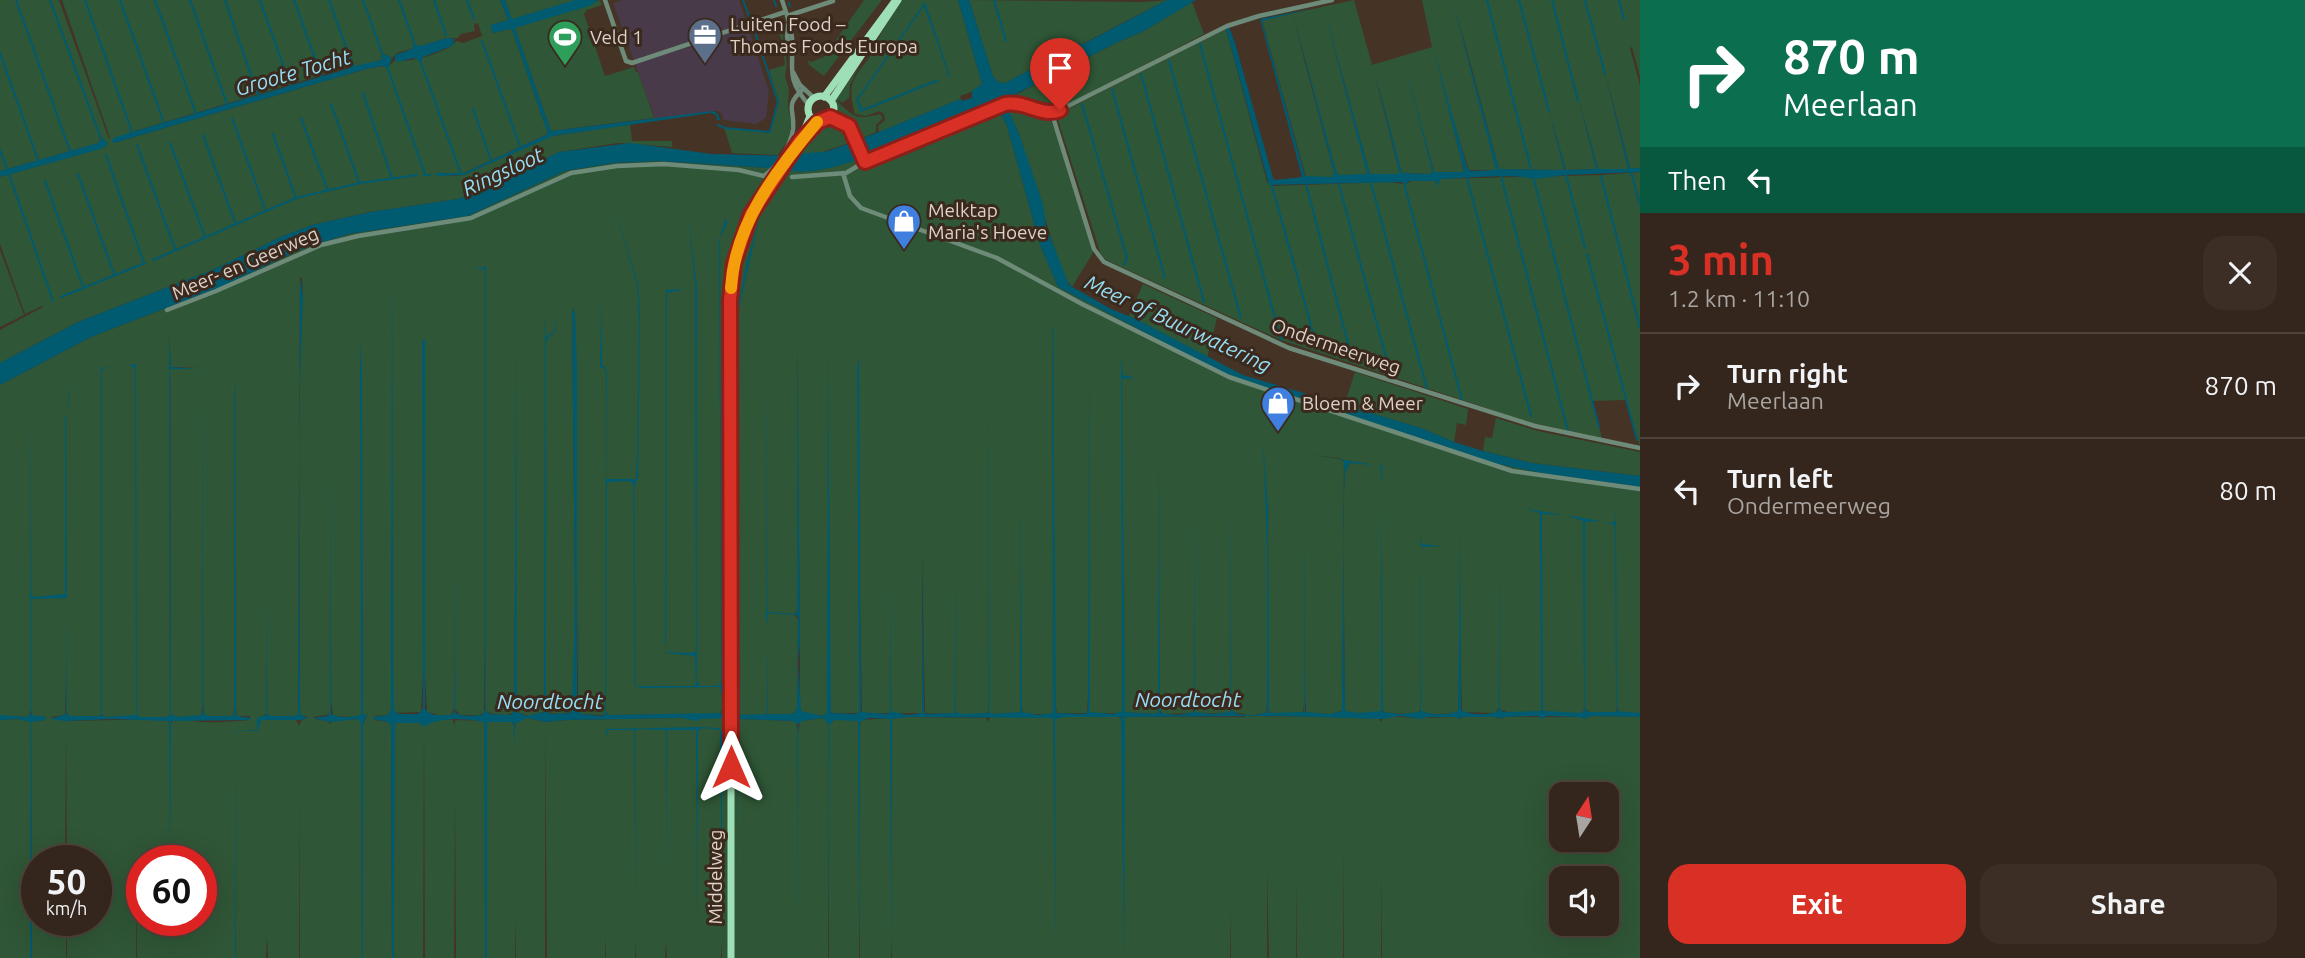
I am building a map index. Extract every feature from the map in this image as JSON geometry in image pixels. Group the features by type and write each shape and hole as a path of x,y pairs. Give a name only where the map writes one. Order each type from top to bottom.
{"main road":[{"path":"827,99 832,114 818,122 810,116 811,101 827,99 897,0"},
{"name":"Middelweg","path":"799,142 810,116"},
{"name":"Middelweg","path":"731,958 731,290 734,263 745,228 761,197 786,155 818,122"}],"street":[{"path":"606,0 626,61 632,64 833,1"},
{"path":"782,0 788,24 792,68 801,91 811,101"},
{"path":"792,177 843,173 864,160 1003,105 1015,103 1052,114 1227,26 1332,0"},
{"path":"786,155 793,127 790,107 801,91"},
{"path":"832,114 849,126 864,160"},
{"name":"Ondermeerweg","path":"1052,114 1094,249 1104,262 1289,348 1535,426 1640,448"},
{"name":"Meer- en Geerweg","path":"167,310 232,285 321,245 358,236 471,218 571,173 654,164 739,170 761,176 776,169"},
{"path":"843,173 850,196 861,208 997,258 1220,374 1512,471 1640,489"}],"shaded area":[{"path":"623,0 739,0 769,91 766,118 756,124 723,120 718,111 655,119 613,3"}],"green space":[{"path":"0,0 59,0 109,139 62,0 500,0 508,20 491,25 493,33 512,30 548,134 464,173 436,173 464,175 548,137 630,124 632,141 672,141 672,147 618,143 559,152 458,199 370,212 312,225 212,270 78,322 0,363 0,330 43,307 25,314 0,244 0,177 107,146 100,139 99,143 0,171","holes":["478,23 482,36 463,43 456,41 445,50 427,56 395,60 390,65 366,69 114,143 132,132 351,66 381,60 382,53 392,58 397,53 447,38 458,38 461,34 475,31 474,24"]},
{"path":"505,0 589,0 582,7 600,0 602,5 587,10 584,14 605,76 634,67 654,118 551,131"},
{"path":"864,0 882,0 824,76 809,65 808,60 811,62 824,57"},
{"path":"901,0 958,0 982,84 977,90 960,96 961,99 879,132 878,126 885,120 884,114 880,111 865,116 855,114 852,85 858,72 875,50 873,47"},
{"path":"969,0 1167,0 1082,44 1076,43 1069,50 1005,83 998,82 993,76"},
{"path":"1354,0 1372,65 1432,47 1422,0 1640,0 1640,77 1632,47 1630,48 1640,85 1640,168 1630,168 1607,80 1628,169 1598,169 1580,104 1596,169 1566,170 1550,115 1564,170 1499,169 1457,14 1496,170 1469,170 1447,102 1464,172 1434,172 1421,125 1432,171 1430,174 1402,173 1375,76 1399,174 1370,174 1331,35 1367,172 1365,175 1339,175 1293,17 1334,173 1332,177 1306,177 1262,20"},
{"path":"1192,2 1204,34 1055,111 1021,101 1004,101 1142,32"},
{"path":"774,20 780,20 784,25 783,40 787,65 785,76 789,89 791,122 789,138 778,155 732,153 724,128 770,133 779,102 769,70 785,65 782,41"},
{"path":"1226,29 1267,182 1272,186 1388,182 1405,184 1413,180 1430,179 1438,183 1440,179 1640,172 1640,446 1626,400 1592,401 1602,438 1532,423 1281,340 1106,260 1100,252 1057,117 1060,113"},
{"path":"859,67 850,85 849,98 842,103 837,101 856,116 880,114 883,118 876,125 876,132 859,139 856,130 838,110 836,99"},
{"path":"1000,102 1002,107 999,110 1007,126 1040,245 1058,287 1219,371 1498,464 1640,487 1640,713 1619,713 1617,707 1616,712 1604,714 1585,709 1581,713 1547,713 1542,710 1520,714 1499,708 1495,713 1462,712 1460,642 1458,712 1434,714 1420,710 1417,714 1386,713 1382,709 1379,713 1345,711 1343,546 1342,711 1330,714 1306,713 1305,695 1303,714 1270,713 1267,704 1266,713 1246,716 1378,717 1381,722 1383,718 1393,717 1640,717 1640,958 1382,958 1382,874 1381,958 1344,958 1344,853 1343,958 1297,958 1297,881 1296,958 1269,958 1267,870 1267,958 1231,958 1231,911 1230,958 892,958 891,942 891,958 860,958 859,887 859,958 829,958 828,814 828,958 722,958 722,945 721,958 667,958 666,943 665,958 636,958 636,942 635,958 606,958 605,938 605,958 547,958 545,728 545,958 516,958 516,917 515,958 487,958 487,722 512,722 515,729 516,722 527,718 546,722 728,717 722,715 721,710 716,714 608,715 606,711 605,715 581,714 578,711 575,314 572,307 575,601 574,695 571,712 546,712 546,620 544,712 529,716 517,712 515,617 514,712 500,715 486,711 486,554 484,712 480,715 460,715 454,708 451,715 439,717 427,712 424,659 421,712 395,713 391,522 391,710 388,715 375,716 375,720 391,725 392,958 363,958 363,724 367,716 363,714 361,491 361,714 357,717 333,716 330,694 330,714 314,717 330,724 333,721 358,719 361,723 362,958 300,958 299,802 299,958 268,958 267,936 266,958 236,958 236,902 235,958 137,958 137,936 171,936 171,939 171,936 217,936 217,845 170,845 170,842 170,845 126,845 126,936 136,936 136,958 67,958 67,936 112,936 112,845 67,845 66,738 65,845 32,845 31,722 45,720 32,716 31,709 28,717 0,716 0,385 91,337 223,286 304,248 349,234 468,216 565,171 614,163 659,161 802,171 823,169 874,154 963,114 967,113 969,116 982,111 981,109","holes":["300,277 303,296 300,379","169,337 171,367 198,368 170,368 171,715 201,716 203,700 204,716 233,716 235,703 237,716 250,716 249,720 182,720 170,723 164,719 66,721 50,717 65,715 66,685 67,713 70,716 170,715","797,345 802,713 824,716 827,712 828,620 830,711 859,713 859,542 862,713 922,713 922,556 925,713 954,714 955,711 958,714 986,714 988,711 991,714 1019,714 1022,708 1023,714 1050,714 1053,713 1054,699 1057,713 1087,713 1089,682 1090,713 1120,713 1123,592 1124,712 1155,714 1160,710 1162,714 1193,713 1194,687 1195,713 1227,714 1230,711 1230,675 1231,712 1245,714 1245,717 1126,717 1123,721 1119,717 1056,717 1054,720 1052,717 990,717 988,722 986,718 907,717 861,720 859,732 858,720 834,720 829,725 828,748 828,724 824,718 800,721 798,734 796,722 793,721 737,721 737,702 738,713 748,716 767,713 793,714 797,709 798,619 794,614 797,610","299,453 301,715 308,717 301,721 299,726 296,720 258,722 267,713 270,716 298,714","1314,455 1339,458 1350,463 1345,472 1344,499 1344,462"]},
{"path":"1012,104 1046,114 1055,131 1093,253 1072,287 1063,276 1019,134 1006,106"},
{"path":"830,122 841,125 852,142 819,153 794,156 818,125"},
{"path":"0,250 24,315 0,327"},
{"path":"1143,284 1217,318 1207,358 1129,316"},
{"path":"1355,372 1468,409 1466,425 1457,423 1454,442 1421,428 1344,406"},
{"path":"1496,418 1538,431 1640,452 1640,476 1532,463 1483,451 1485,437 1492,438"},
{"path":"439,718 453,720 454,726 458,720 483,721 485,725 485,958 456,958 455,804 454,958 425,958 424,731 423,958 394,958 394,725 398,722 420,723 424,726"},
{"path":"19,719 30,722 30,845 21,845 21,936 30,936 30,958 0,958 0,720"},
{"path":"32,936 66,936 66,958 32,958"}],"water":[{"path":"500,0 505,0 512,19 575,0 598,0 592,5 515,28 551,131 713,111 718,114 720,120 711,113 553,136 464,175 436,176 436,173 464,173 548,134 512,30 493,33 490,25 508,20"},
{"path":"958,0 969,0 993,76 998,82 1005,83 1069,50 1074,43 1083,44 1167,0 1196,0 1142,32 1004,100 1019,134 1043,204 1046,226 1069,285 1243,375 1421,428 1483,451 1532,463 1640,476 1640,487 1498,464 1238,378 1219,371 1058,287 1040,245 1007,126 999,110 1002,107 999,102 981,109 975,107 933,129 859,160 818,170 800,172 659,161 614,163 565,171 468,216 349,234 304,248 223,286 91,337 0,385 0,363 78,322 212,270 283,236 312,225 370,212 458,199 559,152 630,143 712,154 796,156 828,151 955,101 972,98 972,91 982,84"},
{"path":"1452,0 1499,169 1564,170 1549,111 1566,170 1596,169 1579,101 1598,169 1628,169 1605,74 1630,168 1640,168 1640,172 1536,179 1501,176 1440,179 1438,187 1436,181 1408,181 1405,187 1402,182 1269,185 1226,29 1229,27 1235,43 1273,178 1302,177 1260,19 1313,8 1262,21 1305,176 1332,177 1334,173 1294,17 1336,171 1339,175 1367,174 1324,10 1370,174 1399,174 1374,68 1402,173 1430,174 1432,171 1403,57 1434,172 1464,172 1433,47 1467,167 1470,171 1496,170"},
{"path":"925,2 950,76 947,77 924,6 858,100 863,109 938,79 939,81 861,112 856,100"},
{"path":"447,38 455,39 452,46 423,57 421,62 414,58 398,62 395,60 395,55 412,49 414,44 420,46"},
{"path":"382,53 392,58 388,69 383,66 366,69 114,143 112,141 132,132 350,68 353,63 355,66 381,60"},
{"path":"102,138 108,143 104,148 0,177 0,171 98,143"},
{"path":"613,201 638,283 640,314 638,477 634,487 636,686 696,684 695,656 667,653 666,650 693,653 696,650 695,284 688,215 697,287 697,680 699,686 717,686 721,683 719,240 726,217 727,224 720,238 722,699 720,687 635,686 633,484 630,481 607,482 606,712 608,715 720,713 728,715 728,718 698,721 681,718 546,722 527,718 515,724 515,747 513,722 487,722 487,958 484,722 452,719 436,721 424,727 420,723 395,723 392,958 391,725 373,717 388,715 391,710 392,259 394,710 398,714 418,714 423,708 422,340 425,340 425,709 437,715 451,715 454,712 455,544 455,712 464,716 482,715 485,710 485,270 474,268 483,268 486,265 486,711 490,714 511,715 514,709 516,355 517,712 527,716 544,712 545,314 546,337 555,331 555,316 556,331 547,339 546,344 546,710 550,714 570,713 572,710 575,601 572,307 575,314 577,368 577,703 581,714 603,716 606,374 605,369 600,367 602,295 602,365 606,368 607,374 606,479 636,479 637,458 637,284"},
{"path":"760,216 737,317 740,715 767,714 767,640 768,714 793,714 797,709 798,617 768,613 766,627 767,346 767,610 795,614 797,345 800,642 798,663 801,711 823,716 827,712 828,356 831,713 856,714 859,711 859,357 861,712 890,712 890,556 891,711 907,715 922,713 923,556 924,712 955,713 956,555 956,711 959,714 988,713 988,367 989,711 991,714 1020,712 1020,496 1022,712 1038,715 1053,713 1053,324 1056,713 1085,714 1088,710 1089,377 1090,712 1113,714 1122,711 1121,356 1123,375 1135,378 1122,379 1125,712 1155,714 1158,711 1159,458 1160,713 1178,715 1194,712 1194,466 1195,712 1230,712 1231,478 1231,710 1248,715 1267,712 1267,546 1263,442 1268,509 1269,713 1304,712 1305,505 1305,712 1330,714 1342,711 1343,546 1345,711 1381,711 1381,485 1383,712 1420,712 1421,536 1422,544 1441,546 1421,547 1421,710 1439,714 1458,711 1460,535 1461,710 1480,714 1499,710 1500,547 1500,708 1503,712 1541,711 1540,513 1523,508 1562,515 1542,514 1543,711 1581,713 1584,710 1583,521 1566,515 1600,521 1585,522 1585,709 1588,712 1616,712 1615,527 1613,524 1604,523 1615,522 1616,510 1617,711 1640,713 1640,717 1125,717 1124,958 1121,717 1055,719 1056,958 1053,718 892,719 892,958 890,719 869,718 860,722 860,958 858,721 834,720 829,725 829,958 828,724 823,718 798,724 798,958 797,724 793,721 741,719 737,725 737,958 736,318 747,261"},
{"path":"300,277 303,296 299,392"},
{"path":"686,289 667,293 666,647 666,291"},
{"path":"202,302 203,712 207,716 234,714 235,378 236,713 237,716 251,718 171,721 170,845 169,721 50,719 66,714 66,604 67,713 70,716 101,716 101,368 125,365 104,368 102,371 102,714 105,717 136,715 135,368 129,365 136,364 137,714 139,717 170,715 169,336 171,367 198,369 170,369 171,714 176,717 202,715"},
{"path":"360,341 363,714 367,715 363,724 363,958 361,723 357,719 330,722 313,718 330,713 330,398 331,714 346,717 361,714"},
{"path":"30,394 31,594 34,597 65,594 66,414 67,598 31,599 31,715 46,717 45,720 31,722 32,845 30,722 18,719 0,720 0,715 28,717"},
{"path":"299,458 300,708 301,715 308,718 261,720 258,731 235,733 257,730 257,718 266,715 267,572 267,713 270,716 298,714"},
{"path":"1340,459 1375,465 1350,463 1345,472 1344,499 1344,462"},
{"path":"697,727 719,728 722,732 722,931 720,730 703,728 698,731 697,923 696,730 667,730 667,904 666,730 635,731 636,927 634,730 608,730 605,958 606,729"},
{"path":"235,733 236,958 235,958"},
{"path":"30,936 32,958 30,958"}],"waterway":[{"path":"16,0 70,151"},
{"path":"50,0 101,139"},
{"path":"85,0 132,132"},
{"path":"120,0 164,123"},
{"path":"155,0 196,114"},
{"path":"190,0 227,104"},
{"name":"Groote Tocht","path":"225,0 258,95"},
{"name":"Groote Tocht","path":"260,0 290,85"},
{"name":"Groote Tocht","path":"294,0 322,78"},
{"name":"Groote Tocht","path":"329,0 351,61"},
{"path":"363,0 382,53"},
{"path":"399,0 415,45"},
{"path":"434,0 446,35"},
{"path":"467,0 474,19"},
{"path":"743,0 749,16"},
{"path":"774,0 776,6"},
{"path":"994,0 1006,41"},
{"path":"1487,0 1531,169"},
{"path":"1519,0 1549,111"},
{"path":"1552,0 1578,101"},
{"path":"1585,0 1605,74"},
{"path":"1619,0 1624,19"},
{"path":"718,125 770,132 778,102 754,29"},
{"name":"Ringsloot","path":"482,41 520,146"},
{"path":"1200,44 1281,340"},
{"path":"0,53 38,160"},
{"name":"Ringsloot","path":"420,60 461,174"},
{"path":"1169,61 1241,318"},
{"path":"388,69 425,174"},
{"path":"1141,74 1204,302"},
{"path":"1112,89 1165,278"},
{"path":"363,93 392,178"},
{"path":"331,104 359,182"},
{"path":"1082,104 1127,258 1124,265"},
{"name":"Ringsloot","path":"473,109 491,160"},
{"path":"232,118 265,209"},
{"path":"301,118 327,189"},
{"path":"273,134 296,198"},
{"path":"203,135 236,225"},
{"path":"170,143 205,237"},
{"path":"137,145 175,249"},
{"path":"0,150 7,169"},
{"path":"106,155 144,263"},
{"path":"1631,172 1640,205"},
{"path":"9,174 53,301"},
{"path":"78,174 114,274"},
{"path":"153,260 296,198 360,183 417,175"},
{"path":"424,175 430,175"},
{"path":"1566,175 1585,248"},
{"path":"1501,176 1568,431"},
{"path":"1533,176 1599,427"},
{"path":"1601,176 1640,328"},
{"path":"1467,178 1531,416"},
{"path":"45,181 83,287"},
{"path":"1371,183 1427,389"},
{"path":"1306,184 1350,351"},
{"path":"1339,185 1389,368"},
{"path":"1272,186 1318,350"},
{"path":"1405,187 1462,400"},
{"path":"1587,254 1637,440"},
{"path":"61,297 145,263"}],"slow traffic":[{"path":"731,288 734,263 751,214 799,142 817,122"}],"place":[{"name":"Luiten Food – Thomas Foods Europa","path":"705,65"},
{"name":"Veld 1","path":"565,67"},
{"name":"Melktap Maria's Hoeve","path":"904,251"},
{"name":"Bloem & Meer","path":"1278,433"}],"route":[{"path":"731,767 730,300 734,263 751,214 799,142 818,122 830,117 849,126 865,162 1005,104 1015,103 1052,114 1060,110"}],"water label":[{"name":"Meer of Buurwatering","path":"1178,324"},
{"name":"Noordtocht","path":"1188,700"},
{"name":"Noordtocht","path":"550,702"}]}
